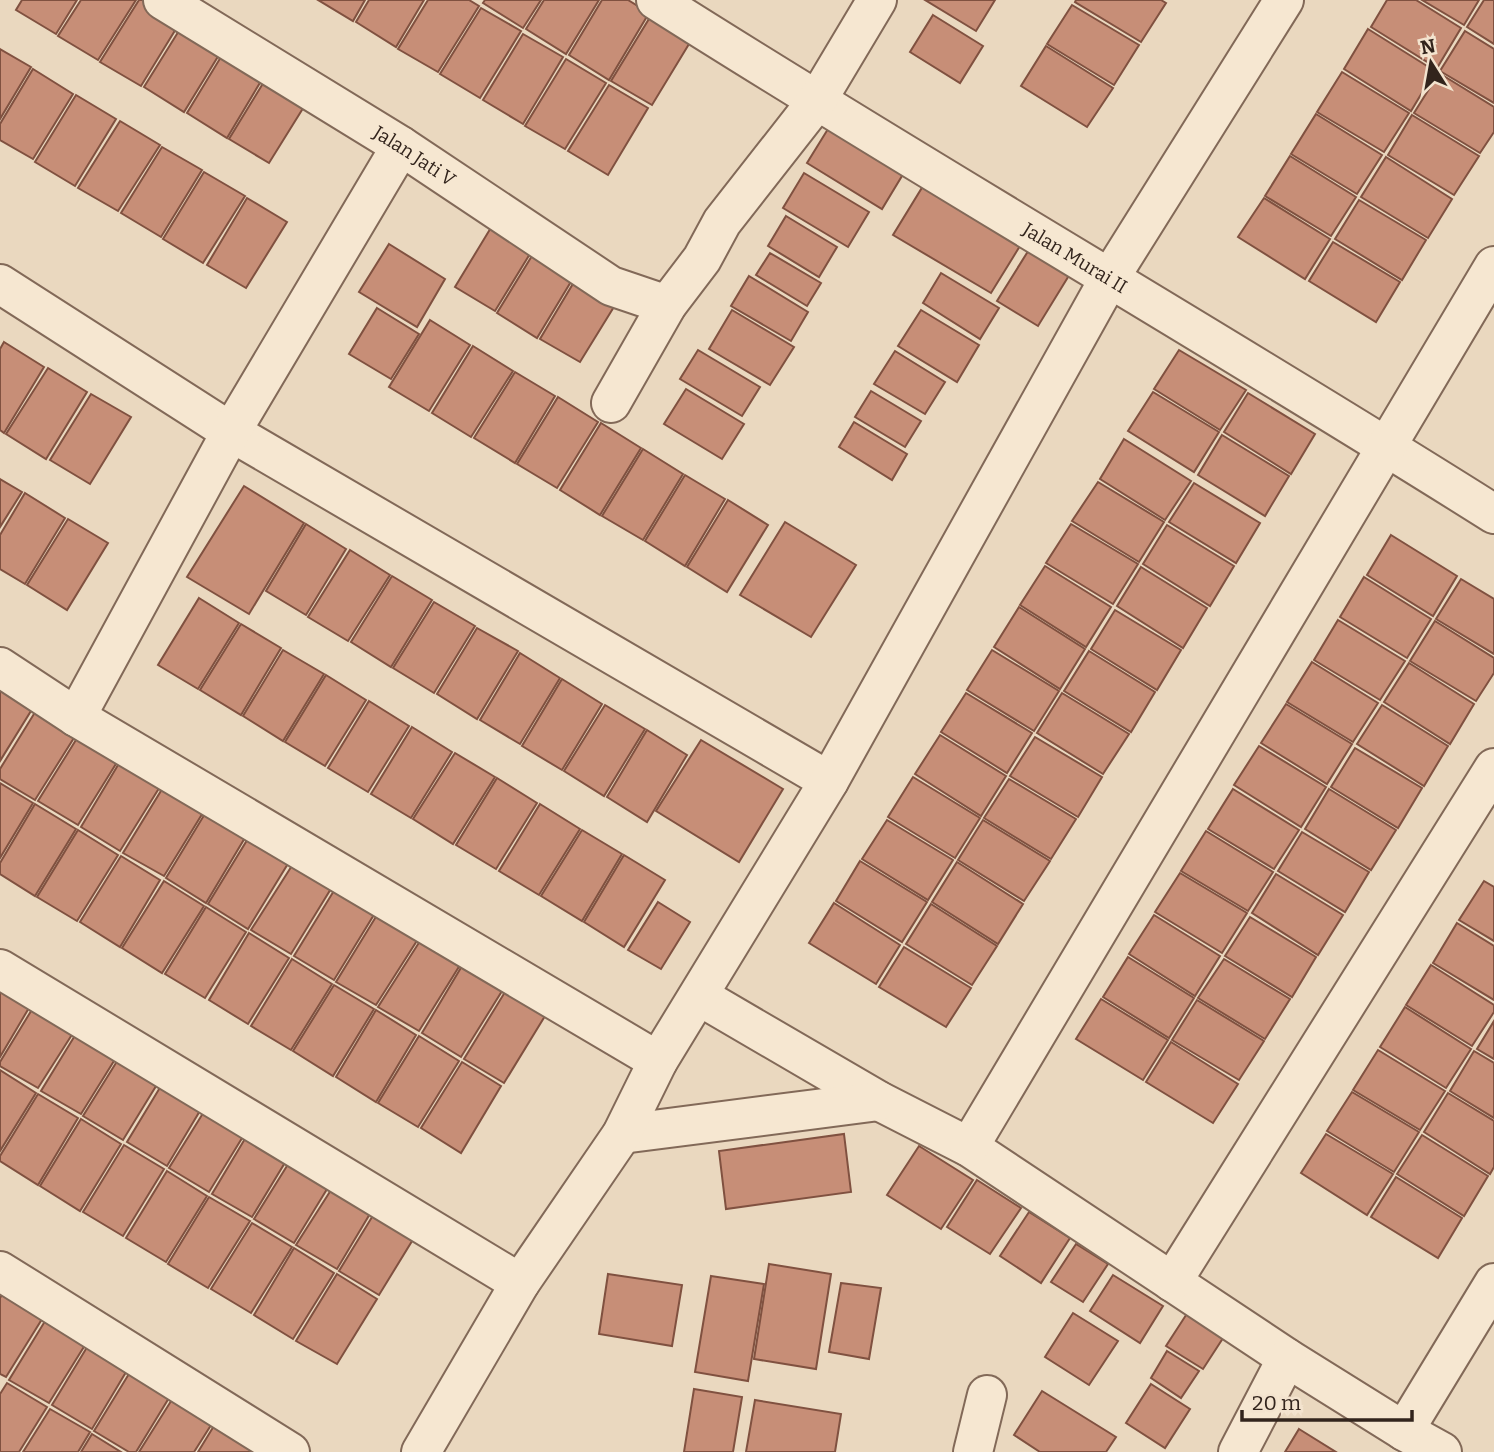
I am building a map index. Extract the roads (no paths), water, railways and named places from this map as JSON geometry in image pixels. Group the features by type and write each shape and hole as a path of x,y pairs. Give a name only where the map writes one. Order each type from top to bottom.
{"street":[{"name":"Jalan Jati V","path":"163,0 401,146 611,286 667,305"},
{"name":"Jalan Murai II","path":"656,0 816,102 1494,514"},
{"path":"611,403 667,305 702,259 722,222 816,102 877,0"},
{"path":"421,1452 520,1283 622,1134 657,1061 829,781 1109,279 1284,0"},
{"path":"76,717 232,432 401,146"},
{"path":"969,1147 1494,266"},
{"path":"0,284 232,432 829,781"},
{"path":"0,667 76,717 657,1061"},
{"path":"1172,1282 1494,768"},
{"path":"0,969 520,1283"},
{"path":"699,996 879,1101 969,1147 1287,1358 1442,1452"},
{"path":"622,1134 879,1101"},
{"path":"0,1271 290,1452"},
{"path":"1404,1431 1494,1283"},
{"path":"1238,1452 1287,1358"},
{"path":"973,1452 987,1395"}]}
